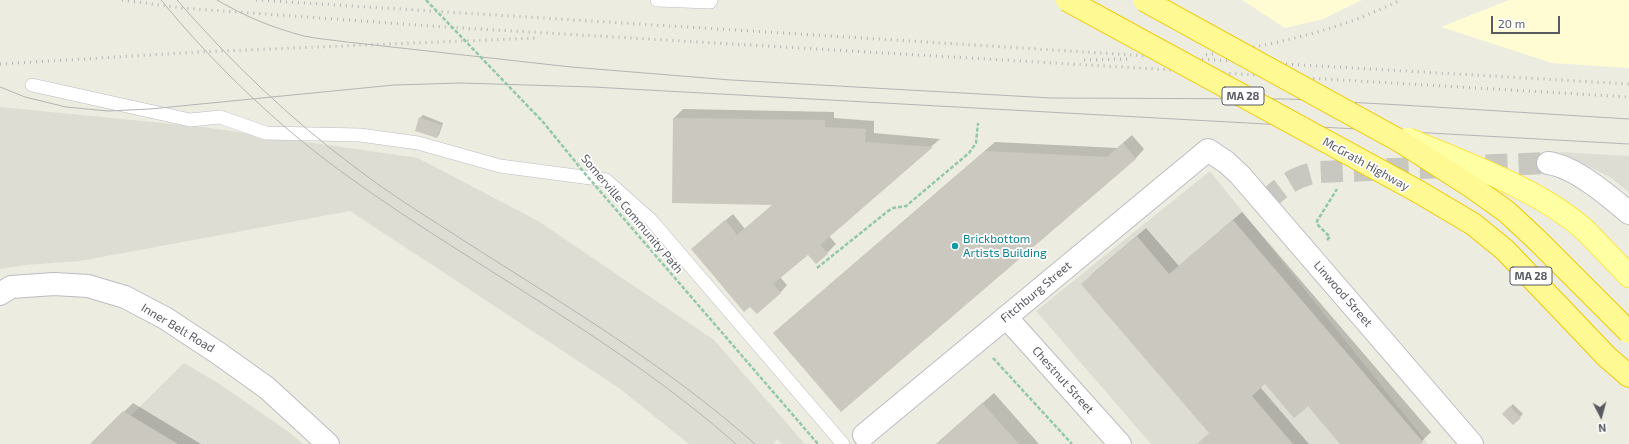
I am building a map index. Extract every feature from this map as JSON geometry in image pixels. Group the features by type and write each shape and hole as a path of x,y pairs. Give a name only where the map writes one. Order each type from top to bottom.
{"highway":[{"name":"McGrath Highway","path":"1067,0 1419,192 1473,224 1506,250 1607,356 1629,376"},
{"name":"MA 28","path":"1144,0 1436,162 1507,212 1562,263 1629,332"}],"main road":[{"path":"1351,114 1527,192 1559,211 1587,232 1629,276"}],"street":[{"name":"Fitchburg Street","path":"864,435 1208,150"},
{"name":"Linwood Street","path":"1208,150 1222,159 1240,175 1472,444"},
{"path":"1548,163 1568,169 1597,188 1629,213"},
{"name":"Inner Belt Road","path":"0,294 12,287 54,284 88,286 125,297 165,318 261,383 328,444"},
{"name":"Chestnut Street","path":"1006,317 1120,444"}],"lane":[{"path":"657,0 710,2 711,0"},
{"path":"32,85 190,120 220,117 266,133 360,135 418,143 500,166 606,180 650,220 843,444"}],"path":[{"name":"Somerville Community Path","path":"426,0 543,122 587,176 818,444"},
{"path":"817,268 888,211 893,208 906,206 969,153 976,143 978,122"},
{"path":"1326,240 1330,237 1317,224 1317,221 1337,189"},
{"path":"977,341 1072,444"}],"shaded area":[{"path":"1242,0 1362,0 1323,19 1285,28"},
{"path":"1509,0 1629,0 1629,68 1552,63 1441,27"},
{"path":"0,107 203,127 418,158 538,221 714,340 805,444 782,444 777,439 773,444 689,444 619,388 350,211 80,261 25,265 0,269"},
{"path":"1560,152 1629,156 1629,192 1610,177"},
{"path":"1210,171 1428,444 1151,444 1036,311"},
{"path":"184,363 218,383 289,432 303,444 102,444"}],"building":[{"path":"419,117 441,125 437,138 415,131"},
{"path":"673,118 825,120 825,127 866,129 865,142 933,147 820,245 828,254 816,264 808,255 773,284 781,293 757,314 750,307 744,312 691,249 725,220 737,235 772,205 672,203"},
{"name":"Brickbottom Artists Building","path":"1123,143 1136,159 841,412 773,333 985,151 1107,157"},
{"path":"1233,220 1423,442 1420,444 1340,444 1308,406 1294,418 1265,384 1252,396 1293,444 1197,444 1209,433 1081,284 1137,236 1169,274"},
{"path":"982,403 1019,444 936,444"},
{"path":"1510,406 1521,418 1513,425 1502,414"},
{"path":"123,411 178,444 90,444"}],"tunnel":[{"path":"1264,203 1296,179 1319,172 1548,163"}],"tram line":[{"path":"161,0 227,73 276,119 327,161 401,213 548,307 645,372 736,444"},
{"path":"177,0 218,46 262,89 308,130 369,178 396,197 615,337 686,388 755,444"},
{"path":"217,0 259,21 292,33 309,37 571,67 731,80 1051,98 1289,99 1629,119"},
{"path":"0,87 25,97 66,107 108,111 150,109 394,85 461,83 593,87 1629,144"}],"railway":[{"path":"122,0 182,8 445,27 1629,97"},
{"path":"256,0 1181,58 1629,84"},
{"path":"1206,55 1256,47 1305,35 1353,20 1400,0"},
{"path":"0,64 199,52 537,38"},
{"path":"1084,60 1128,59"}],"place":[{"name":"Brickbottom Artists Building","path":"955,246"}]}
